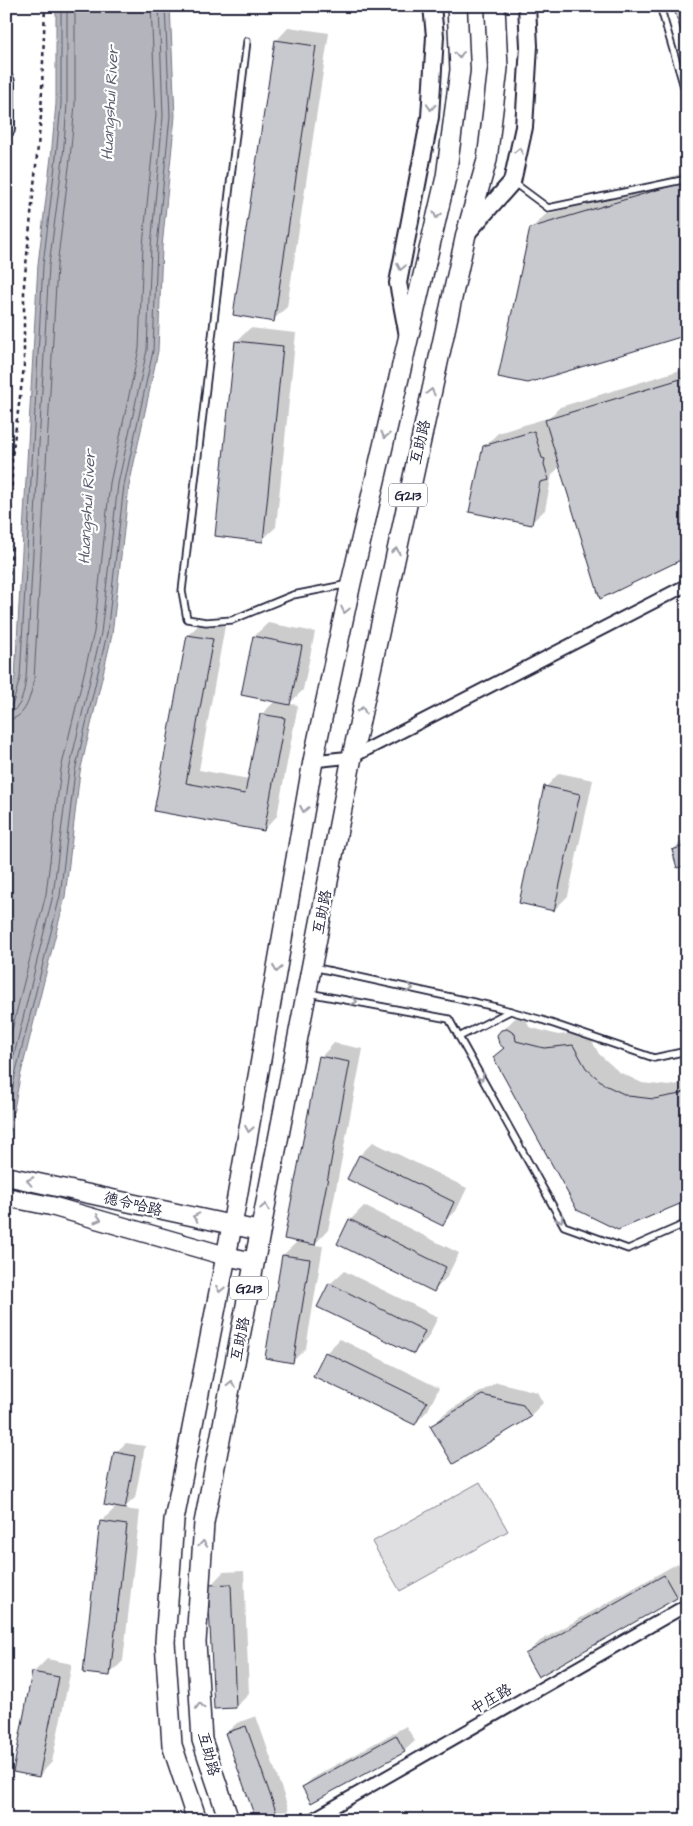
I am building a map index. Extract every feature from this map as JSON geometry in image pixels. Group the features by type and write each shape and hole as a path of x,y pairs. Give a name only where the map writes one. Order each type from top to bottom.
{"highway":[{"name":"互助路","path":"197,1820 172,1746 165,1642 174,1520 232,1226 313,761 351,583 446,177 460,70 456,6"},
{"name":"互助路","path":"229,1820 202,1740 196,1642 204,1523 352,757 466,234 487,160 498,68 495,6"}],"main road":[{"path":"408,336 398,283 430,117 435,36 432,6"},
{"path":"466,234 512,182 524,127 529,46 527,6"},
{"path":"6,82 6,129"},
{"name":"德令哈路","path":"6,1176 260,1231"},
{"name":"德令哈路","path":"6,1197 51,1206 226,1256 254,1262"}],"street":[{"path":"313,761 352,757 687,585"},
{"name":"中庄路","path":"311,1820 687,1605"}],"lane":[{"path":"660,6 687,97"},
{"path":"248,41 182,591 187,619 206,622 232,620 293,595 351,583"},
{"path":"512,182 548,208 687,179"},
{"path":"311,967 496,1007 654,1058 687,1051"},
{"path":"306,992 449,1019 564,1226 628,1249 687,1223"},
{"path":"459,1038 510,1011"}],"path":[{"path":"6,598 11,566 12,456 24,367 24,285 41,116 45,6"}],"shaded area":[{"path":"480,1482 508,1531 400,1591 372,1542"}],"water":[{"name":"Huangshui River","path":"56,6 170,6 175,116 162,247 158,351 129,486 112,635 80,772 65,897 20,1077 6,1152 6,710 15,677 38,264 56,104"}],"building":[{"path":"673,6 687,6 687,50"},
{"path":"275,40 316,46 274,322 233,315"},
{"path":"680,183 687,206 687,335 528,383 498,377 530,228"},
{"path":"235,341 283,346 263,542 215,536"},
{"path":"687,377 687,557 600,599 545,420"},
{"path":"534,431 542,458 545,459 544,464 549,480 540,482 532,525 469,512 483,446"},
{"path":"187,635 213,639 186,783 245,794 260,714 285,718 264,831 154,811"},
{"path":"253,636 302,646 290,705 241,695"},
{"path":"544,786 580,794 554,911 519,903"},
{"path":"687,845 687,865 677,868 672,850"},
{"path":"507,1029 515,1034 516,1041 544,1048 573,1045 586,1068 605,1085 628,1096 654,1099 680,1094 687,1090 687,1201 618,1230 577,1210 493,1057 504,1048 499,1044 497,1035 501,1030"},
{"path":"319,1056 350,1062 315,1245 284,1239"},
{"path":"359,1155 454,1202 443,1226 347,1179"},
{"path":"349,1219 446,1267 434,1292 337,1244"},
{"path":"282,1255 310,1259 293,1363 265,1358"},
{"path":"329,1283 425,1331 414,1354 317,1307"},
{"path":"325,1352 427,1402 415,1425 313,1376"},
{"path":"482,1395 523,1405 531,1417 453,1464 430,1426"},
{"path":"114,1452 135,1456 125,1509 104,1505"},
{"path":"100,1521 127,1525 110,1676 83,1673"},
{"path":"664,1575 677,1598 538,1677 525,1654"},
{"path":"231,1584 236,1708 214,1709 208,1585"},
{"path":"32,1672 59,1677 39,1777 13,1772"},
{"path":"246,1726 279,1820 256,1820 225,1733"},
{"path":"396,1735 405,1752 311,1803 302,1787"}]}
